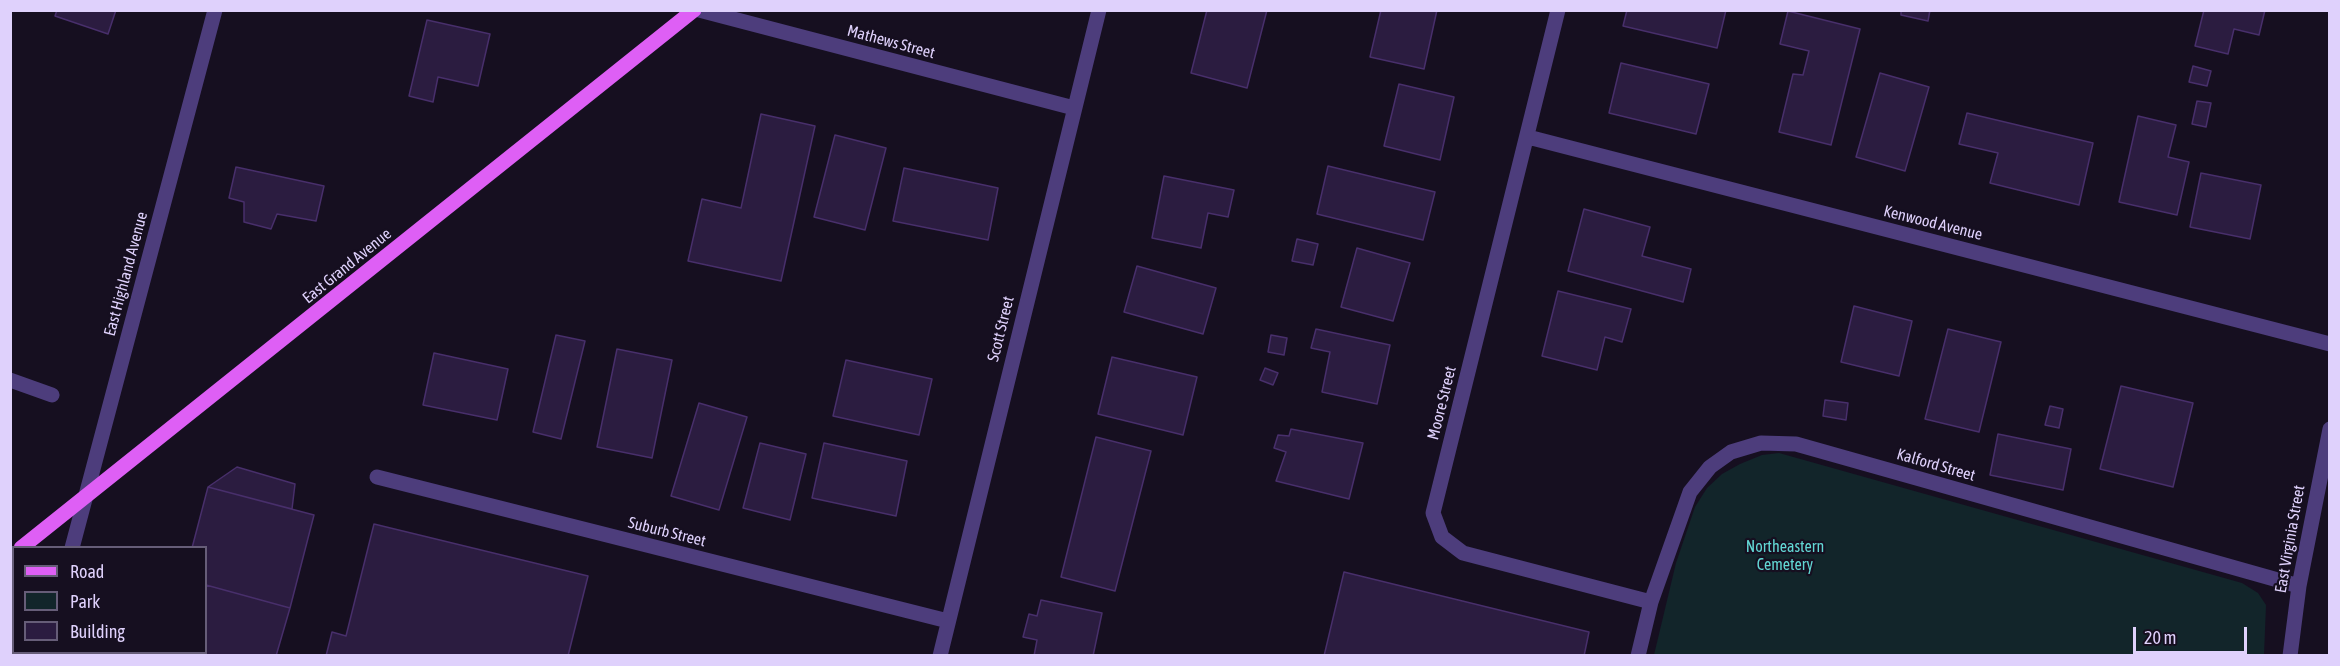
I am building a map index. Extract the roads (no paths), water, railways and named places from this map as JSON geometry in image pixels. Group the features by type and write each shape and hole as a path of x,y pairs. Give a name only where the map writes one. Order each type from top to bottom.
{"main road":[{"name":"East Grand Avenue","path":"24,546 694,10"}],"street":[{"name":"East Highland Avenue","path":"73,546 215,10"},
{"name":"Mathews Street","path":"699,10 1074,108"},
{"name":"Scott Street","path":"939,656 1099,10"},
{"name":"Moore Street","path":"1558,10 1433,513 1442,537 1463,553 1651,602"},
{"name":"Kenwood Avenue","path":"1528,137 2330,345"},
{"path":"10,380 52,395"},
{"name":"East Virginia Street","path":"2290,656 2299,586 2330,429"},
{"name":"Kalford Street","path":"1651,602 1690,492 1710,466 1731,452 1761,443 1796,444 2299,586"},
{"name":"Suburb Street","path":"377,477 948,621"},
{"path":"1638,656 1651,602"}],"park label":[{"name":"Northeastern Cemetery","path":"1785,556"}]}
